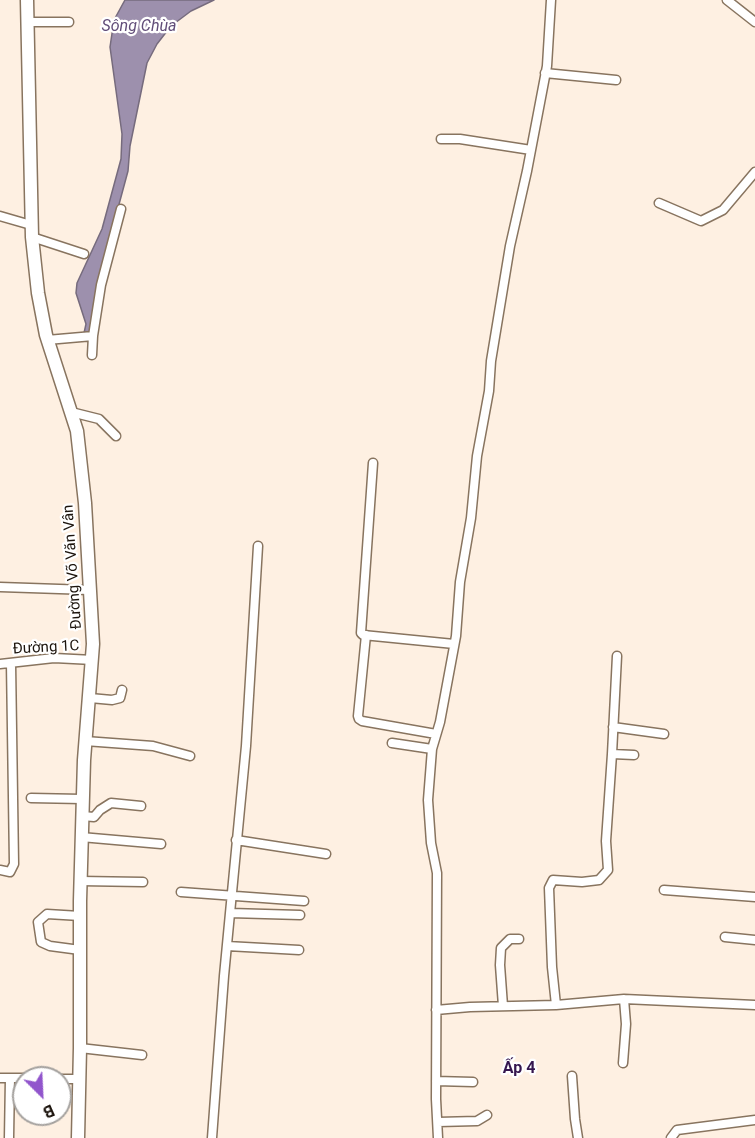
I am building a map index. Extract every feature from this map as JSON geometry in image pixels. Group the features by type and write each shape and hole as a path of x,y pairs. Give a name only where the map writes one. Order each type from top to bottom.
{"street":[{"name":"Đường Võ Văn Vân","path":"27,0 32,231 38,293 48,339 77,431 85,503 93,660 82,799 78,1138"},
{"path":"438,1138 437,873 431,843 428,800 432,749 454,644 477,456 510,246 545,73 551,0"},
{"path":"727,0 755,22"},
{"path":"28,22 69,22"},
{"path":"545,73 616,80"},
{"path":"441,140 460,139 531,150"},
{"path":"659,203 701,221 723,210 755,172"},
{"path":"92,355 101,285 122,209"},
{"path":"0,216 84,254"},
{"path":"48,339 93,336"},
{"path":"71,412 99,419 116,436"},
{"path":"373,463 361,633 454,644"},
{"path":"212,1138 226,946 246,746 258,546"},
{"path":"0,587 89,590"},
{"path":"366,635 359,719 436,734"},
{"path":"556,1005 549,888 553,880 582,882 599,880 608,870 606,841 617,656"},
{"name":"Đường 1C","path":"0,664 54,658 93,660"},
{"path":"0,870 10,872 14,864 11,663"},
{"path":"90,698 112,700 120,698 122,690"},
{"path":"613,727 664,734"},
{"path":"85,741 153,746 190,756"},
{"path":"392,743 432,749"},
{"path":"612,754 634,755"},
{"path":"31,798 82,799"},
{"path":"82,816 94,818 100,810 111,803 141,806"},
{"path":"81,837 161,844"},
{"path":"236,840 326,854"},
{"path":"80,881 143,882"},
{"path":"664,890 755,897"},
{"path":"181,892 304,901"},
{"path":"230,913 300,915"},
{"path":"80,916 47,914 38,922 41,942 80,950"},
{"path":"725,937 755,940"},
{"path":"503,1006 501,948 510,939 519,939"},
{"path":"226,946 299,950"},
{"path":"436,1010 556,1005 624,999 755,1005"},
{"path":"623,1063 626,1024 624,999"},
{"path":"80,1048 142,1055"},
{"path":"572,1077 574,1119 578,1138"},
{"path":"0,1078 10,1078 9,1138"},
{"path":"72,1079 80,1079"},
{"path":"436,1081 473,1082"},
{"path":"438,1122 474,1122 487,1115"},
{"path":"671,1138 678,1130 755,1120"}],"water":[{"name":"Sông Chùa","path":"125,0 214,0 191,11 171,26 157,44 147,63 130,146 128,171 94,302 91,333 84,333 86,324 76,293 77,283 102,229 121,159 122,134 110,47 114,20"}],"district":[{"name":"Ấp 4","path":"519,1069"}]}
